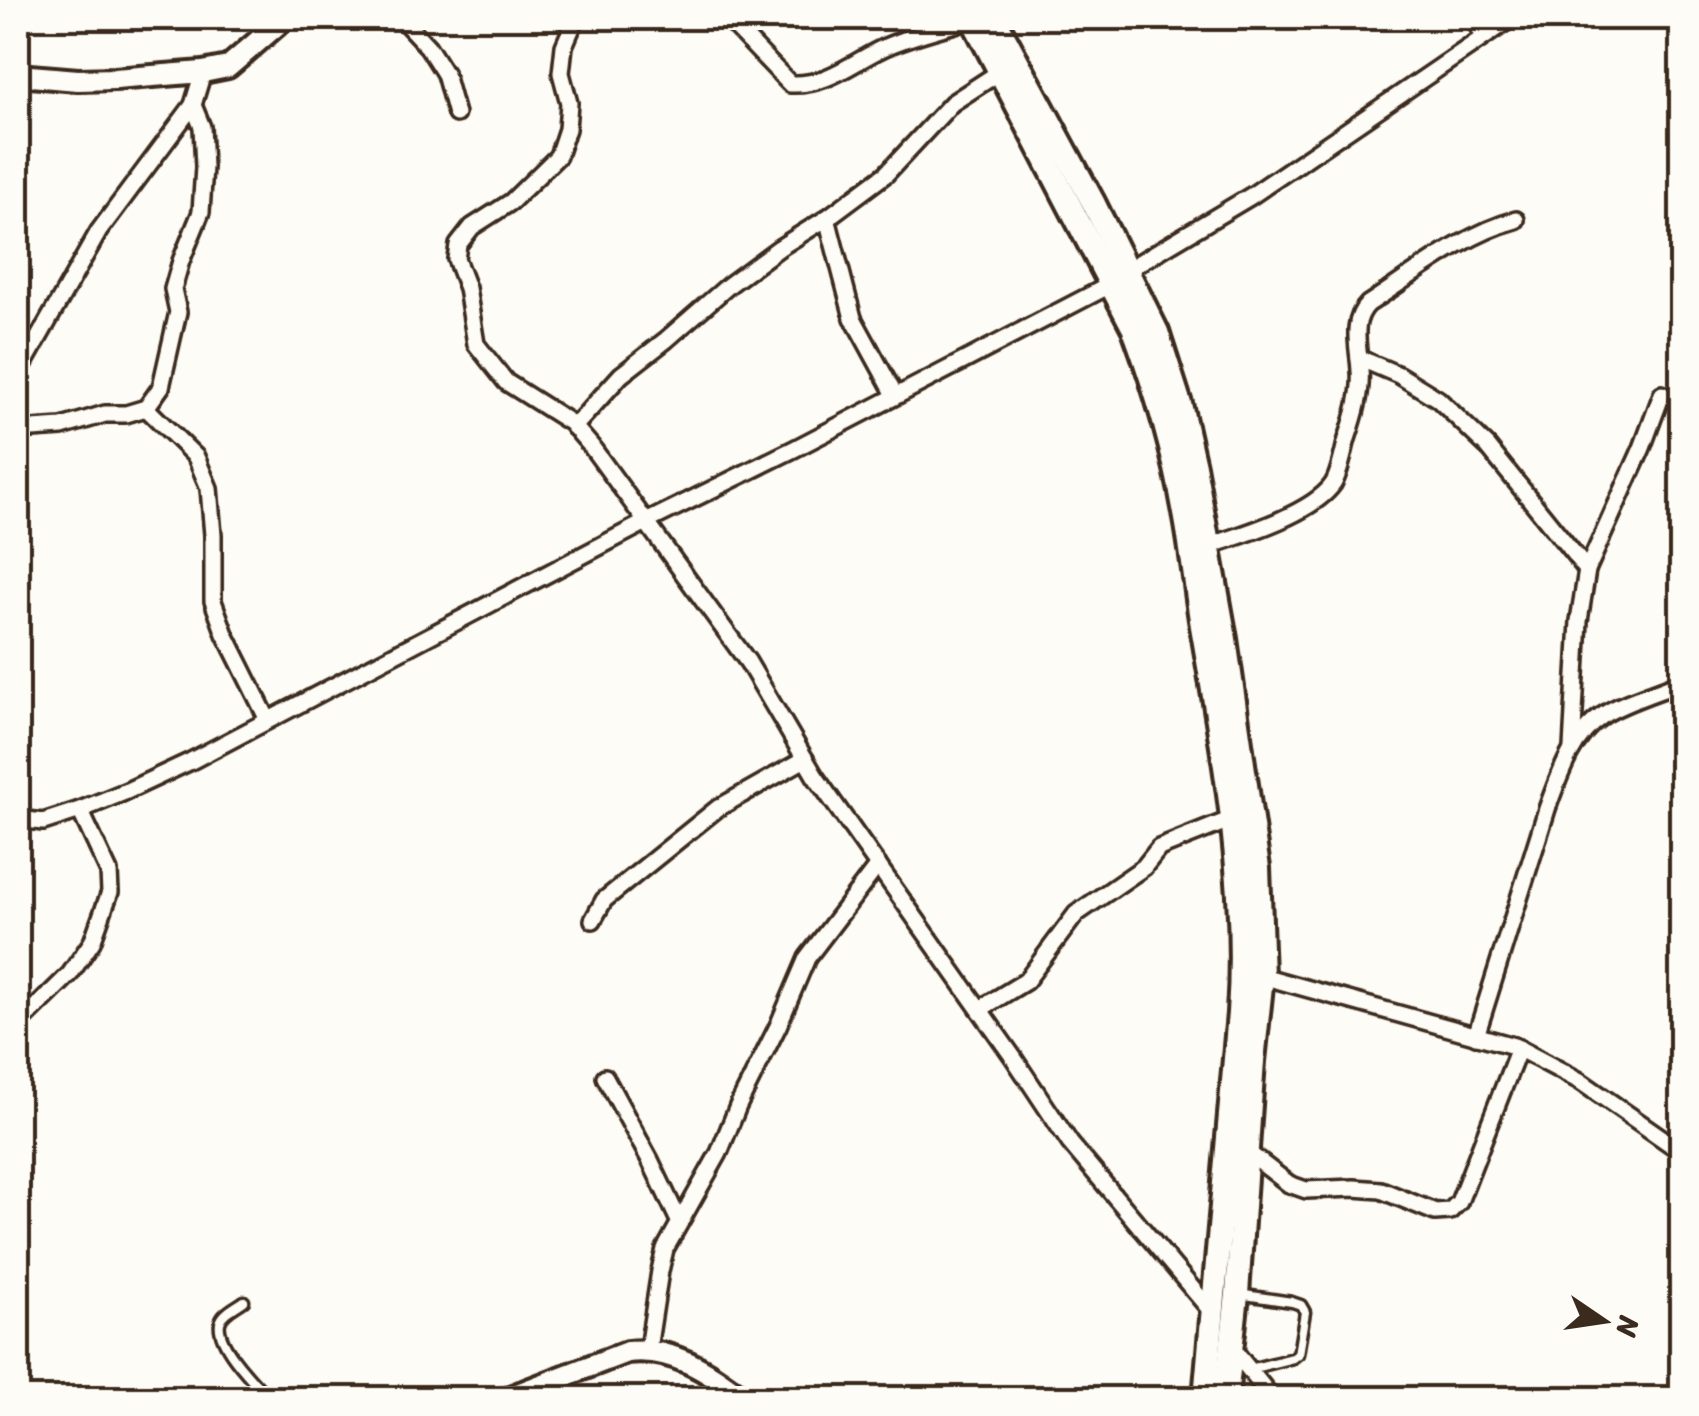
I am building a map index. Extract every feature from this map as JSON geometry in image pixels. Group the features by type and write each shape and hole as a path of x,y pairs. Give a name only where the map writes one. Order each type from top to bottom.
{"main road":[{"path":"979,18 1001,71 1119,277 1157,332 1180,404 1208,546 1258,868 1262,976 1226,1398"},
{"path":"979,18 1119,277 1167,428 1185,511 1219,721 1241,924 1242,972 1204,1398"}],"street":[{"path":"18,75 115,79 228,67 285,18"},
{"path":"401,18 428,47 445,74 456,114"},
{"path":"576,18 564,46 561,73 569,103 567,129 558,156 511,202 472,227 458,245 456,259 466,288 476,344 506,382 574,426 591,446 748,662 805,759 1070,1143 1212,1311"},
{"path":"727,18 790,84 809,85 843,72 882,48 979,18"},
{"path":"1472,18 1485,36"},
{"path":"19,822 42,822 80,810 159,776 1119,277 1251,196 1512,18"},
{"path":"574,426 621,376 730,285 886,174 952,103 1001,71"},
{"path":"18,374 99,230 194,105 203,72"},
{"path":"18,430 62,428 105,414 126,414 146,408 161,387 178,312 174,289 201,212 202,127 194,105"},
{"path":"827,218 853,318 895,395"},
{"path":"1208,546 1267,526 1312,503 1333,484 1353,420 1361,376 1358,314 1462,244 1516,220"},
{"path":"1359,358 1438,399 1488,446 1587,570"},
{"path":"1572,753 1579,621 1587,570 1662,394"},
{"path":"146,408 196,457 209,488 213,601 268,720"},
{"path":"1476,1036 1547,809 1580,736 1603,715 1682,682"},
{"path":"592,920 604,900 718,808 805,759"},
{"path":"18,1025 70,974 92,942 110,892 109,872 80,810"},
{"path":"980,1009 1026,981 1076,914 1144,867 1159,848 1232,819"},
{"path":"648,1349 665,1248 719,1153 807,958 878,864"},
{"path":"1262,976 1519,1048 1580,1081 1682,1152"},
{"path":"1246,1151 1289,1184 1306,1190 1381,1190 1435,1212 1450,1211 1460,1202 1519,1048"},
{"path":"605,1078 679,1221"},
{"path":"1231,1347 1272,1398"},
{"path":"506,1398 613,1357 648,1349 700,1368 743,1398"}],"lane":[{"path":"1237,1294 1292,1302 1305,1312 1298,1354 1250,1368"},
{"path":"244,1302 224,1315 220,1329 229,1350 269,1398"}]}
